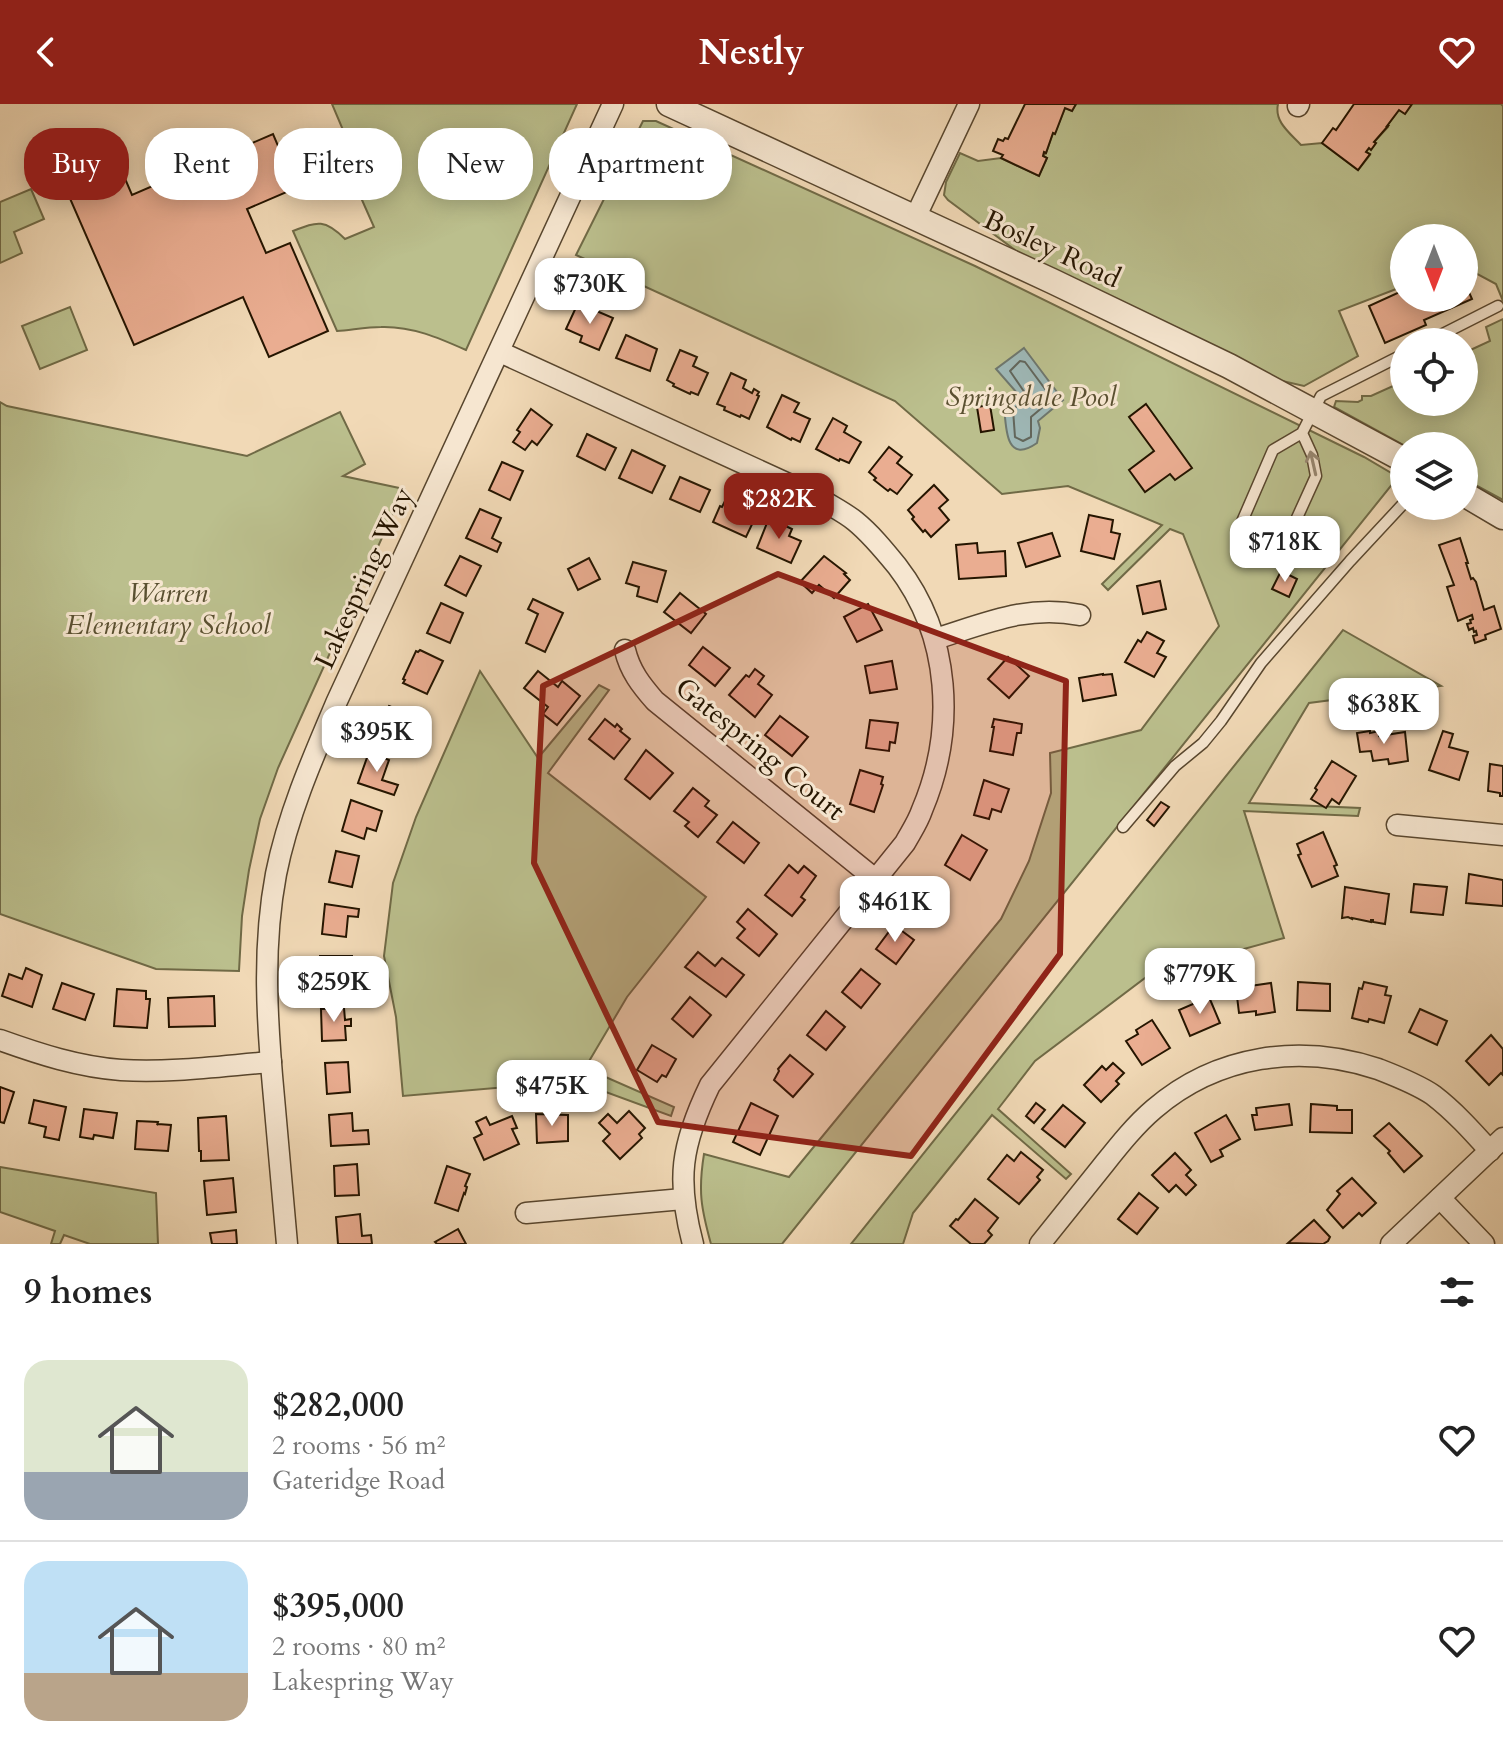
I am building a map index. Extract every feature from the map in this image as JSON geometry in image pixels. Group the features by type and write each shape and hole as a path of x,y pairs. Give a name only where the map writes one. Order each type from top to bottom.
{"street":[{"name":"Lakespring Way","path":"287,1244 271,1062 267,969 277,872 290,822 332,712 613,104"},
{"name":"Bosley Road","path":"669,104 1216,360 1390,452"},
{"path":"915,218 969,104"},
{"path":"500,352 819,498 855,521 881,546 905,576 924,608 935,639 944,686 943,724 940,754 931,788 905,843 710,1085 687,1144 683,1174 683,1199 693,1244"},
{"path":"1478,502 1503,517"},
{"path":"935,639 1014,614 1044,611 1080,615"},
{"name":"Gatespring Court","path":"625,650 636,679 655,701 875,879"},
{"path":"1397,825 1503,835"},
{"path":"0,1040 80,1064 119,1069 164,1071 271,1062"},
{"path":"1040,1244 1127,1136 1154,1108 1226,1066 1269,1056 1314,1056 1356,1062 1394,1075 1431,1094 1496,1144 1391,1244"},
{"path":"1440,1198 1484,1244"},
{"path":"526,1213 683,1199"}],"lane":[{"path":"1455,328 1498,306"},
{"path":"1302,433 1312,455 1316,476 1282,551 1268,555 1242,544 1238,536 1273,450 1302,433 1321,396 1390,361"},
{"path":"1123,827 1175,766 1203,743 1261,663 1390,518"}],"highlighted area":[{"path":"778,574 1066,681 1060,954 911,1156 658,1122 534,863 543,686"}],"green space":[{"path":"332,104 577,104 566,128 549,128 549,166 466,350 404,328 337,331 293,231 321,224 332,228 345,239 374,227 362,200 402,200 402,128 342,128"},
{"path":"1076,104 1278,104 1281,122 1301,145 1322,143 1358,170 1370,155 1366,152 1399,110 1405,114 1412,104 1501,104 1503,301 1496,284 1478,274 1478,224 1390,224 1390,291 1339,311 1358,356 1304,386 1278,380 1023,256 944,195 946,182 960,153 978,161 1001,158 1039,176 1047,158 1043,156 1065,108 1072,111"},
{"name":"Springdale Pool","path":"643,121 656,121 671,128 640,128"},
{"name":"Springdale Pool","path":"732,156 975,266 1390,472 1390,487 782,1244 711,1244 702,1199 704,1154 789,1177 1001,919 1029,861 1051,793 1050,753 1141,730 1219,626 1183,534 1170,529 1108,590 1102,584 1162,525 1068,486 1002,494 895,401 576,255 604,200 732,200"},
{"path":"24,192 24,200 36,200 44,219 14,232 22,253 0,263 0,202"},
{"path":"70,307 87,350 40,369 22,326"},
{"path":"1503,319 1503,500 1478,486 1478,432 1390,432 1390,438 1334,407 1336,401 1358,402 1362,396 1371,396 1390,387 1390,416 1478,416 1478,347 1490,341 1486,327"},
{"name":"Warren Elementary School","path":"0,402 7,406 247,456 340,412 365,464 343,476 404,489 278,768 260,819 242,916 239,971 156,969 0,914"},
{"path":"1343,630 1441,686 1309,703 1249,803 1360,808 1358,816 1244,811 1284,938 1149,975 1035,1061 998,1109 1071,1174 1066,1179 992,1115 913,1213 903,1244 851,1244"},
{"path":"480,671 538,758 599,685 609,690 548,773 706,897 627,997 585,1068 674,1107 671,1116 576,1081 403,1096 396,1017 384,956 393,883 416,817"},
{"path":"0,1167 156,1193 158,1244 90,1244 64,1235 60,1244 51,1244 55,1231 0,1212"}],"water":[{"path":"1024,348 1063,400 1038,421 1037,443 1026,449 1018,449 1009,440 1004,404 1018,394 996,369"}],"building":[{"path":"1025,104 1076,104 1072,111 1065,108 1044,152 1043,156 1047,158 1039,176 993,151 998,139 1008,139"},
{"path":"1354,104 1412,104 1405,114 1399,110 1371,150 1369,148 1366,152 1370,154 1358,170 1322,143 1333,128 1336,130"},
{"path":"273,134 274,197 247,209 266,253 290,243 328,331 269,357 243,297 134,345 71,200 129,200 129,188 132,195 145,189 145,200 258,200 258,140"},
{"path":"1390,296 1390,312 1442,312 1424,320 1426,325 1419,328 1390,328 1390,341 1385,343 1369,306"},
{"path":"578,303 613,318 599,350 580,342 582,336 566,329"},
{"path":"626,335 657,349 650,371 616,358"},
{"path":"680,350 697,357 693,366 708,373 698,395 673,386 667,380"},
{"path":"731,373 746,380 743,388 752,393 754,389 759,392 749,419 724,410 725,407 717,404"},
{"path":"782,395 799,403 794,412 810,419 800,442 767,427"},
{"path":"1146,404 1192,468 1175,480 1170,474 1145,492 1129,470 1154,451 1129,417"},
{"path":"990,405 994,430 981,432 977,407"},
{"path":"531,409 552,425 537,445 532,441 525,450 513,442"},
{"path":"833,418 847,426 844,432 861,442 849,463 816,449"},
{"path":"587,434 616,448 605,470 577,456"},
{"path":"889,447 902,457 897,463 912,475 897,494 874,480 876,478 869,472"},
{"path":"632,450 665,466 652,493 619,478"},
{"path":"502,462 523,471 510,500 489,490"},
{"path":"680,477 710,490 700,512 670,499"},
{"path":"934,485 948,500 939,508 949,520 931,537 925,530 923,532 908,510"},
{"path":"726,499 756,516 746,537 713,522"},
{"path":"480,509 501,518 492,538 501,543 497,552 466,538"},
{"path":"1089,515 1113,520 1111,532 1120,534 1114,559 1081,551"},
{"path":"769,518 792,529 789,536 801,541 791,563 757,548"},
{"path":"1052,533 1060,556 1026,567 1018,543"},
{"path":"1460,538 1471,579 1476,582 1484,610 1494,606 1501,629 1475,643 1473,636 1477,635 1476,631 1473,628 1469,630 1467,624 1471,623 1472,615 1458,621 1447,587 1454,585 1439,545"},
{"path":"977,543 978,553 1005,551 1006,576 959,579 956,545"},
{"path":"460,556 481,566 466,596 445,585"},
{"path":"824,556 846,573 850,580 834,598 819,585 812,593 800,582"},
{"path":"589,558 600,579 578,590 568,569"},
{"path":"633,562 666,571 657,602 637,596 639,587 626,583"},
{"path":"1281,571 1297,579 1289,597 1272,589"},
{"path":"1160,581 1166,609 1143,614 1137,586"},
{"path":"680,593 706,614 691,633 664,612"},
{"path":"533,599 563,613 545,652 526,643 538,614 528,609"},
{"path":"441,603 463,613 450,643 427,633"},
{"path":"868,604 882,630 857,642 844,617"},
{"path":"1147,632 1164,641 1157,653 1166,657 1154,677 1125,662 1138,640 1141,642"},
{"path":"703,647 730,668 715,686 689,665"},
{"path":"416,651 443,661 427,694 403,683"},
{"path":"1008,657 1029,676 1009,698 988,679"},
{"path":"892,661 897,689 870,693 865,666"},
{"path":"755,669 764,676 758,684 772,695 755,717 729,695"},
{"path":"538,671 558,687 562,681 580,696 557,725 543,714 548,707 524,688"},
{"path":"1112,674 1116,695 1083,701 1079,678"},
{"path":"389,706 412,716 405,730 416,735 409,750 376,734"},
{"path":"780,716 808,737 792,756 765,735"},
{"path":"605,719 615,727 617,724 630,739 614,759 589,739"},
{"path":"994,719 1022,724 1013,755 990,751"},
{"path":"870,720 898,723 895,743 890,742 889,751 866,748"},
{"path":"1379,731 1379,736 1405,732 1408,761 1389,764 1388,759 1373,761 1371,751 1360,752 1357,733"},
{"path":"1443,731 1453,734 1449,747 1468,752 1459,780 1429,770"},
{"path":"646,750 673,773 650,799 625,779"},
{"path":"369,752 389,760 382,780 398,785 394,795 358,783"},
{"path":"1332,761 1356,776 1339,804 1332,799 1326,808 1311,799"},
{"path":"1490,764 1503,766 1503,796 1488,791"},
{"path":"860,770 883,777 874,812 850,804"},
{"path":"984,780 1009,789 1001,812 992,809 989,819 974,815"},
{"path":"693,788 709,801 705,806 717,815 698,837 685,826 689,822 674,811"},
{"path":"351,800 382,811 376,831 367,828 364,839 342,831"},
{"path":"1161,802 1169,807 1154,826 1147,820"},
{"path":"733,822 759,843 744,863 717,842"},
{"path":"1323,832 1337,865 1334,866 1338,876 1312,887 1298,855 1301,854 1297,844"},
{"path":"962,835 987,850 970,880 945,865"},
{"path":"336,851 359,856 352,887 329,882"},
{"path":"789,865 798,873 804,866 816,876 801,897 805,900 792,916 765,895"},
{"path":"1469,874 1503,880 1503,906 1466,903"},
{"path":"1414,884 1447,887 1443,915 1411,912"},
{"path":"930,887 948,903 933,922 912,904"},
{"path":"1345,887 1389,894 1385,924 1342,918"},
{"path":"325,904 359,909 358,917 348,916 346,937 322,934"},
{"path":"748,909 777,934 759,956 737,938 745,929 737,922"},
{"path":"894,925 914,940 896,964 876,949"},
{"path":"698,952 715,966 722,958 744,975 726,997 685,967"},
{"path":"320,956 352,956 352,966 343,966 343,988 320,988"},
{"path":"26,968 42,975 32,1007 2,996 9,974 22,979"},
{"path":"861,969 880,984 861,1008 842,992"},
{"path":"1298,982 1330,984 1330,1011 1297,1010"},
{"path":"1364,982 1387,987 1385,995 1391,996 1384,1023 1352,1018 1359,988 1362,989"},
{"path":"62,983 94,994 85,1020 53,1009"},
{"path":"1271,983 1275,1012 1256,1015 1256,1011 1239,1013 1236,988"},
{"path":"117,989 146,991 146,999 150,999 147,1028 114,1026"},
{"path":"214,996 215,1026 169,1027 168,998"},
{"path":"690,997 711,1015 693,1037 672,1019"},
{"path":"1209,997 1220,1023 1190,1036 1179,1010"},
{"path":"344,1008 345,1020 351,1019 351,1026 345,1026 346,1040 322,1041 321,1009"},
{"path":"1420,1009 1447,1021 1437,1045 1409,1032"},
{"path":"826,1011 845,1027 826,1050 807,1035"},
{"path":"1152,1020 1170,1048 1142,1065 1126,1041"},
{"path":"1491,1035 1503,1049 1503,1075 1501,1073 1489,1085 1466,1061"},
{"path":"652,1045 676,1059 666,1077 662,1075 657,1082 637,1070"},
{"path":"790,1055 813,1074 793,1097 774,1080 778,1069"},
{"path":"348,1062 350,1092 327,1094 325,1063"},
{"path":"1113,1063 1124,1073 1116,1081 1119,1084 1101,1102 1084,1085 1102,1066 1106,1070"},
{"path":"0,1087 14,1092 4,1123 0,1122"},
{"path":"34,1100 66,1107 59,1140 44,1137 46,1127 29,1123"},
{"path":"751,1103 778,1116 760,1155 733,1142"},
{"path":"1036,1103 1045,1110 1034,1123 1026,1116"},
{"path":"1289,1104 1292,1125 1255,1130 1252,1115 1257,1115 1256,1108"},
{"path":"1311,1104 1352,1110 1352,1133 1310,1132"},
{"path":"1063,1105 1085,1123 1065,1147 1042,1129"},
{"path":"84,1109 117,1113 113,1138 94,1135 93,1139 80,1137"},
{"path":"629,1111 645,1128 639,1134 642,1138 620,1159 603,1141 610,1134 599,1123 608,1114 617,1123"},
{"path":"352,1113 353,1131 368,1130 369,1144 331,1146 329,1115"},
{"path":"536,1114 568,1115 568,1141 537,1143"},
{"path":"1226,1115 1240,1139 1220,1150 1223,1156 1211,1162 1195,1133"},
{"path":"226,1116 229,1160 201,1161 198,1118"},
{"path":"512,1116 517,1128 512,1129 519,1144 484,1160 474,1138 482,1134 476,1122 486,1117 490,1125"},
{"path":"137,1121 171,1125 168,1151 135,1149"},
{"path":"1389,1123 1422,1156 1404,1172 1388,1153 1390,1151 1374,1136"},
{"path":"1021,1152 1043,1170 1037,1177 1040,1180 1019,1204 988,1179 1007,1155 1014,1161"},
{"path":"1175,1153 1191,1170 1186,1175 1196,1185 1186,1195 1176,1185 1169,1192 1152,1175"},
{"path":"357,1164 359,1195 335,1196 334,1166"},
{"path":"447,1166 470,1174 458,1211 435,1203"},
{"path":"233,1178 236,1212 207,1215 204,1181"},
{"path":"1352,1178 1376,1203 1343,1228 1327,1210 1340,1194 1337,1191"},
{"path":"1139,1193 1158,1208 1137,1234 1118,1219"},
{"path":"975,1199 998,1218 988,1231 992,1235 984,1244 971,1244 950,1226"},
{"path":"360,1214 362,1236 371,1235 372,1244 338,1244 336,1217"},
{"path":"1314,1220 1330,1237 1328,1241 1323,1244 1288,1243"},
{"path":"458,1229 466,1244 435,1242"},
{"path":"236,1230 237,1244 212,1244 210,1233"}]}
